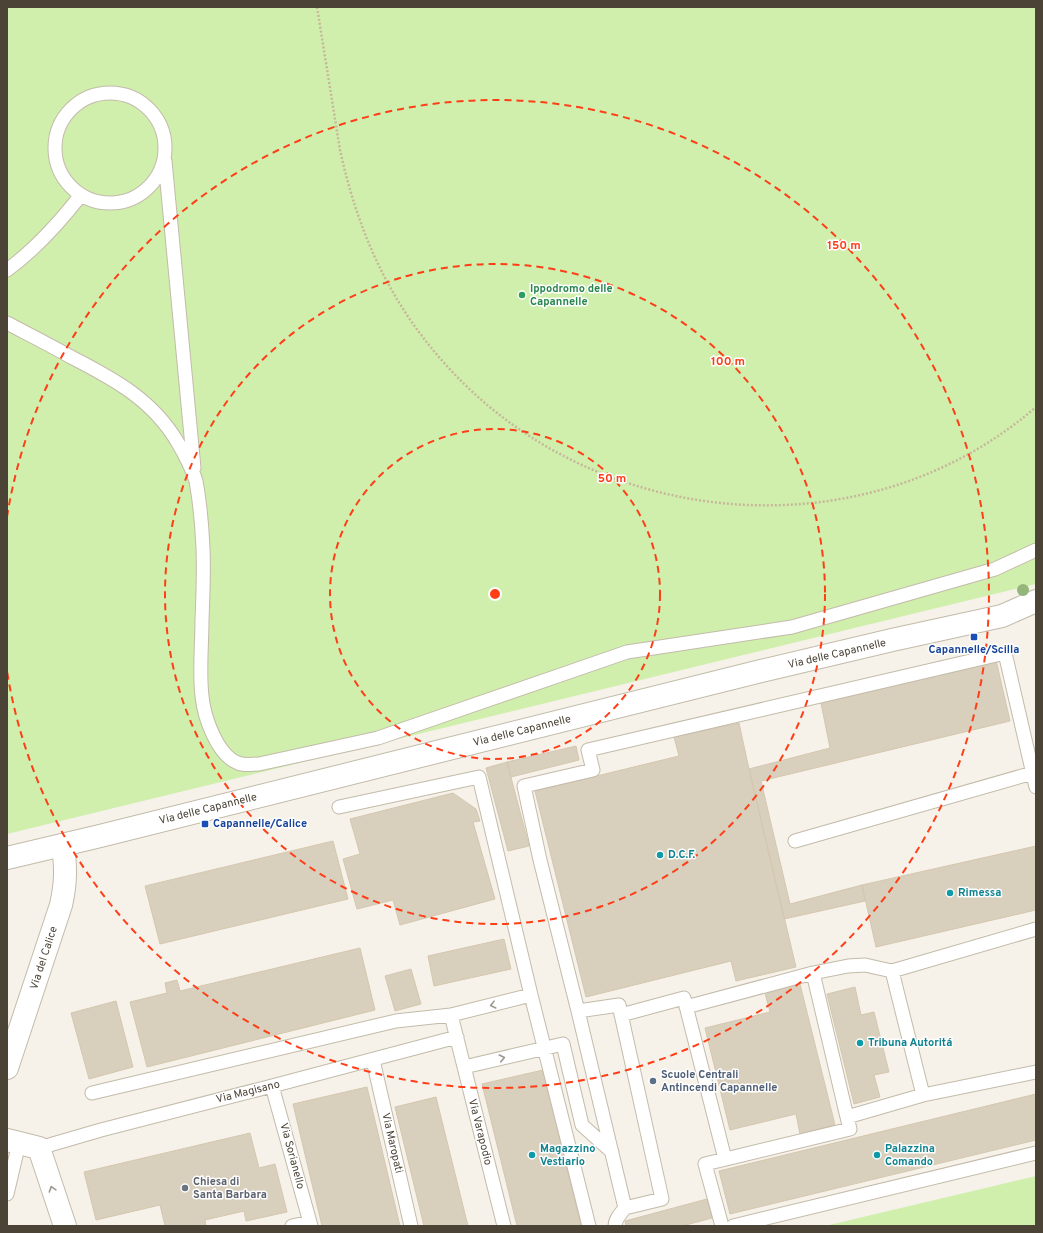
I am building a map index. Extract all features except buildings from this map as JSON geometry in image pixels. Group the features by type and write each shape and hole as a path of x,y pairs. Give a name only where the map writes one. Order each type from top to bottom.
{"street":[{"name":"Via delle Capannelle","path":"7,858 769,670 1002,616 1036,601"},
{"path":"1002,616 1036,619"},
{"name":"Via del Calice","path":"7,1068 61,905 66,876 63,845"},
{"path":"22,1144 65,1226"}],"lane":[{"path":"164,156 159,173 148,187 134,198 116,202 98,202 81,195 68,183 58,168 54,150 56,133 64,116 77,103 93,95 112,92 130,96 146,106 158,120 164,137 164,156 203,547 202,697 217,744 231,760 243,764 259,764 378,738 627,652 792,627 995,569 1036,550"},
{"path":"7,270 36,247 81,195"},
{"path":"7,323 102,373 144,401 155,411 172,433 196,480"},
{"path":"625,1208 540,860 524,786 593,770 588,750 1005,653 1034,772 1036,787"},
{"path":"795,841 1034,772"},
{"path":"339,807 479,777 530,996 588,1226"},
{"path":"686,1007 813,973 848,966 865,965 892,971 1036,929"},
{"path":"892,971 923,1095"},
{"path":"722,1226 705,1164 850,1129 813,973"},
{"path":"92,1093 396,1021 451,1015 530,996"},
{"path":"621,1014 684,998 725,1159"},
{"path":"578,1011 619,1005 662,1199 625,1208 618,1217 615,1226"},
{"name":"Via Varapodio","path":"451,1015 504,1226"},
{"name":"Via Magisano","path":"22,1144 101,1130 457,1037"},
{"path":"464,1067 563,1044 582,1125 612,1152"},
{"name":"Via Maropati","path":"373,1060 411,1226"},
{"path":"847,1117 923,1095 1036,1072"},
{"name":"Via Sorianello","path":"272,1086 310,1224"},
{"path":"7,1194 22,1144"},
{"path":"733,1226 1036,1153"},
{"path":"292,1226 310,1224"}],"path":[{"path":"317,7 345,173 362,227 384,278 423,337 457,377 483,402 502,417 541,443 583,466 625,482 681,498 731,505 756,506 804,504 843,499 872,493 891,488 927,474 984,446 1001,435 1036,407"}],"green space":[{"name":"Ippodromo delle Capannelle","path":"7,7 1036,7 1036,584 7,834"},
{"path":"1036,1176 1036,1226 825,1226"}],"place":[{"name":"Ippodromo delle Capannelle","path":"522,295"},
{"name":"Capannelle/Scilla","path":"974,637"},
{"name":"Capannelle/Calice","path":"205,824"},
{"name":"D.C.F.","path":"660,855"},
{"name":"Rimessa","path":"950,893"},
{"name":"Tribuna Autoritá","path":"860,1043"},
{"name":"Scuole Centrali Antincendi Capannelle","path":"653,1081"},
{"name":"Magazzino Vestiario","path":"532,1155"},
{"name":"Palazzina Comando","path":"877,1155"},
{"name":"Chiesa di Santa Barbara","path":"185,1188"}]}
